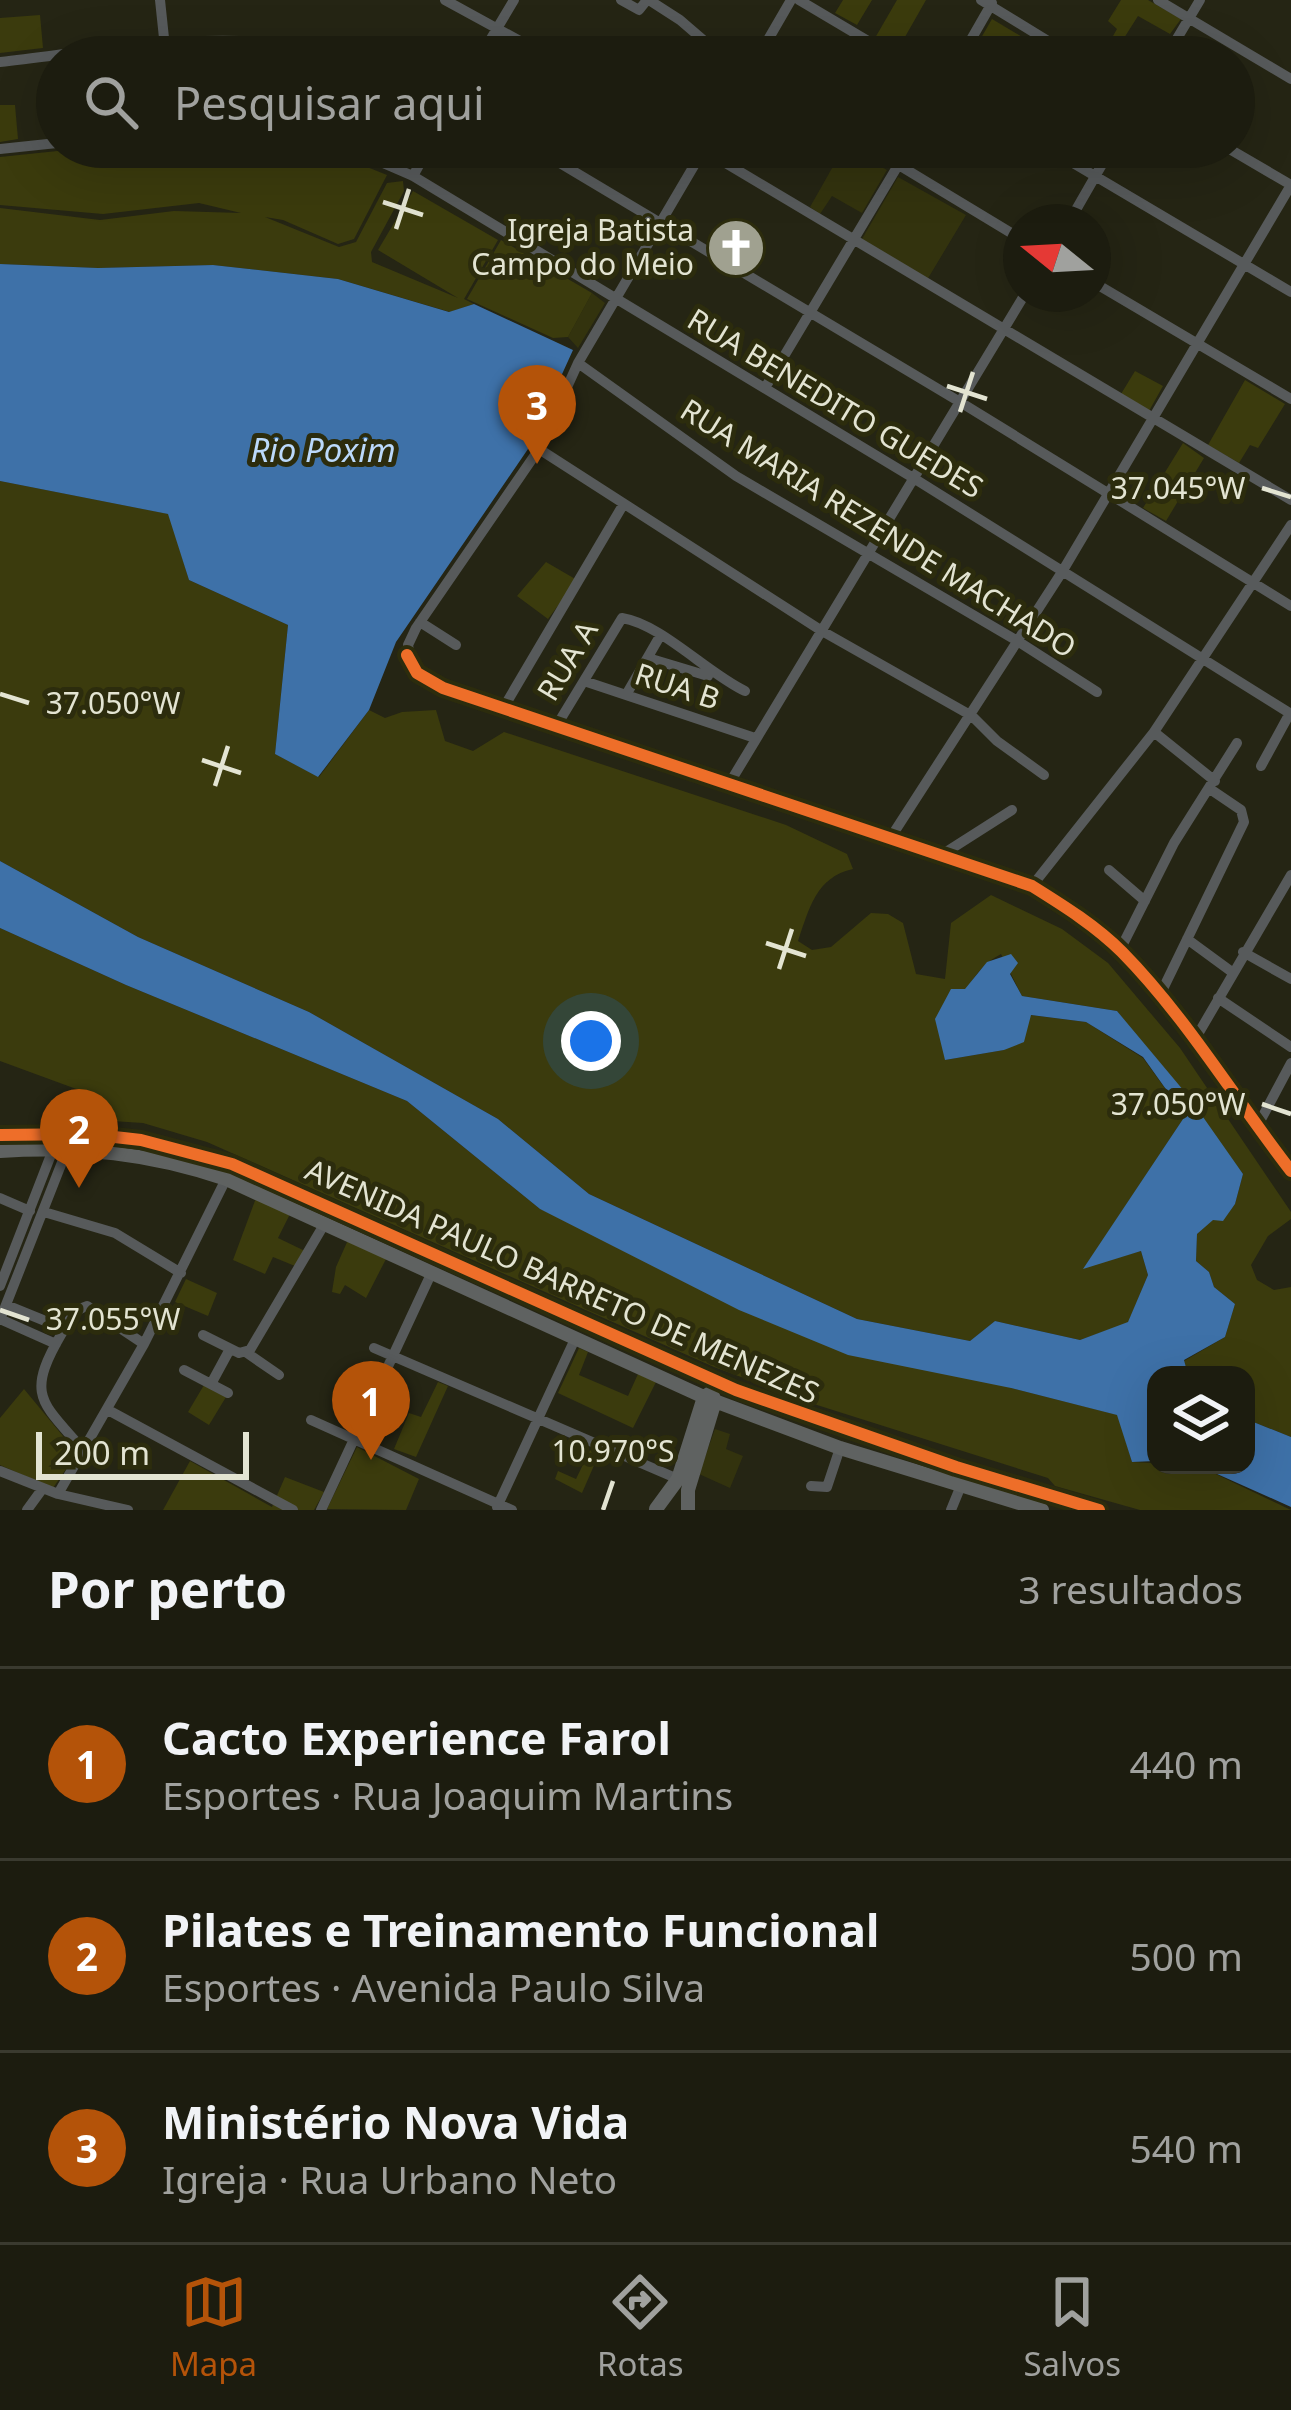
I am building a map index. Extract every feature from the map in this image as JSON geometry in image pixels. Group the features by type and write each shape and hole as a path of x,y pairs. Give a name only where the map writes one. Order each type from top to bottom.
{"main road":[{"name":"AVENIDA PAULO BARRETO DE MENEZES","path":"0,1135 88,1134 141,1140 232,1164 700,1374 1036,1505"},
{"name":"AVENIDA PAULO BARRETO DE MENEZES","path":"0,1151 61,1148 146,1156 226,1179 575,1339 840,1448 960,1488 1036,1505 1100,1510"},
{"path":"688,1510 688,1490 710,1397 700,1374"},
{"path":"710,1397 846,1431"},
{"path":"643,1510 658,1510 678,1479 710,1397"}],"street":[{"path":"160,0 164,36"},
{"path":"445,0 513,36"},
{"path":"493,36 514,0"},
{"path":"621,0 639,10 648,0 699,36"},
{"path":"772,36 795,0 858,36"},
{"path":"1158,0 1219,36"},
{"path":"1179,36 1200,0"},
{"path":"972,36 989,2 1042,36"},
{"path":"1255,58 1291,79"},
{"path":"0,62 36,59"},
{"path":"0,149 36,145"},
{"path":"891,837 1062,572 1291,185 1255,164"},
{"name":"RUA BENEDITO GUEDES","path":"395,168 765,388 1290,714"},
{"path":"413,176 417,168"},
{"path":"568,168 1291,606"},
{"path":"691,168 578,363 538,449 420,622 407,655 412,668 424,678 504,707 1033,886 1120,950 1160,995 1291,1172"},
{"path":"736,168 1291,500"},
{"path":"765,388 896,168"},
{"path":"903,168 1003,227"},
{"path":"1081,168 1291,292"},
{"path":"1079,204 1100,168"},
{"path":"1111,293 1291,399"},
{"path":"729,784 1013,312"},
{"name":"RUA MARIA REZENDE MACHADO","path":"578,363 736,476 1096,692"},
{"path":"538,449 822,631 972,716 1043,775"},
{"path":"504,707 623,505"},
{"path":"1033,886 1154,732 1291,525"},
{"name":"RUA A","path":"556,725 620,621 627,618 660,636"},
{"path":"420,622 456,645"},
{"path":"626,695 660,636 718,678"},
{"path":"648,658 718,678 745,691"},
{"name":"RUA B","path":"584,681 754,738"},
{"path":"1262,766 1290,714"},
{"path":"1154,732 1245,815 1160,995"},
{"path":"1120,950 1174,843 1237,743"},
{"path":"943,854 1012,810"},
{"path":"1109,870 1145,901"},
{"path":"1194,1041 1290,879"},
{"path":"1187,939 1232,972"},
{"path":"1243,952 1291,979"},
{"path":"1218,998 1291,1046"},
{"path":"1257,1127 1291,1063"},
{"path":"56,1344 0,1319 6,1305 6,1283 30,1210 61,1148"},
{"path":"6,1283 44,1212 50,1177"},
{"path":"58,1494 144,1344 226,1179"},
{"path":"0,1198 30,1210"},
{"path":"44,1212 115,1233 181,1273"},
{"path":"211,1384 325,1223"},
{"path":"321,1510 433,1272"},
{"path":"6,1305 65,1329"},
{"path":"84,1451 40,1396 40,1376 56,1344 76,1310 87,1306 144,1344"},
{"path":"202,1335 279,1375"},
{"path":"497,1507 575,1339"},
{"path":"374,1348 678,1479"},
{"path":"184,1370 227,1393"},
{"path":"108,1409 293,1510"},
{"path":"310,1420 512,1510"},
{"path":"816,1488 830,1481 840,1448"},
{"path":"0,1471 58,1494 128,1510"},
{"path":"27,1510 43,1488"},
{"path":"951,1510 960,1488"}],"shaded area":[{"path":"843,0 872,0 857,25 835,13"},
{"path":"897,0 926,0 906,36 876,36"},
{"path":"1121,0 1148,0 1181,19 1170,34 1138,16 1125,36 1113,36 1117,29 1108,21"},
{"path":"40,15 42,36 36,36 36,49 0,53 0,18"},
{"path":"992,19 1021,36 982,36"},
{"path":"0,105 15,105 18,139 0,142"},
{"path":"36,153 36,168 370,168 387,175 354,239 338,244 265,217 339,247 356,242 387,183 403,181 404,191 371,252 372,262 458,298 378,250 413,191 498,240 464,299 474,304 450,312 338,279 213,265 0,264 0,208 100,220 174,211 241,213 199,203 103,214 0,205 0,157"},
{"path":"832,168 887,170 862,213 832,196 820,214 810,207"},
{"path":"898,177 966,215 927,280 862,239"},
{"path":"501,240 592,293 568,337 553,338 467,299"},
{"path":"592,293 605,303 578,348 568,337"},
{"path":"1135,371 1163,386 1149,411 1121,394"},
{"path":"1245,380 1285,404 1258,448 1250,445 1239,463 1208,445"},
{"path":"1183,443 1204,458 1166,521 1143,508"},
{"path":"0,481 169,514 189,580 288,625 275,754 319,777 369,710 385,718 436,710 445,741 473,751 504,732 786,825 847,854 853,869 822,887 806,917 798,941 812,950 831,947 871,913 888,914 903,923 916,974 945,979 951,923 991,895 1062,929 1108,963 1180,1048 1291,1212 1291,1219 1268,1236 1251,1265 1257,1280 1274,1290 1291,1287 1291,1437 1255,1423 1255,1366 1185,1366 1184,1361 1225,1337 1235,1304 1214,1287 1209,1272 1196,1261 1197,1234 1213,1219 1223,1220 1235,1204 1243,1174 1117,1011 1022,996 1001,954 969,986 945,1060 1004,1050 1030,1015 1086,1022 1143,1058 1185,1116 1085,1267 1141,1251 1148,1275 1128,1323 1080,1340 995,1321 970,1341 857,1319 589,1194 498,1119 309,1012 138,937 0,861"},
{"path":"546,562 577,580 548,619 517,596"},
{"path":"0,928 407,1101 540,1209 1011,1388 1118,1415 1132,1462 1147,1463 1147,1474 1216,1474 1291,1510 1140,1510 817,1405 714,1367 207,1142 143,1123 81,1119 74,1111 79,1090 0,1061"},
{"path":"256,1198 290,1214 278,1238 305,1251 295,1266 273,1257 265,1274 233,1260"},
{"path":"348,1240 387,1257 366,1298 345,1285 340,1294 332,1292"},
{"path":"186,1279 217,1293 208,1316 175,1302"},
{"path":"579,1348 588,1352 579,1375 628,1396 638,1374 656,1382 633,1428 558,1393"},
{"path":"438,1382 448,1386 416,1457 394,1449 409,1413 421,1417"},
{"path":"204,1385 226,1397 209,1425 188,1412"},
{"path":"24,1389 77,1453 53,1488 0,1465 0,1418"},
{"path":"715,1429 730,1434 726,1449 743,1456 730,1488 699,1474"},
{"path":"357,1447 419,1479 406,1510 327,1509"},
{"path":"590,1450 599,1454 582,1493 555,1479 558,1471 576,1479"},
{"path":"190,1461 272,1507 285,1477 324,1492 314,1510 163,1510"}],"water":[{"name":"Rio Poxim","path":"0,264 213,265 338,279 449,312 474,304 573,350 528,449 396,642 369,710 318,777 275,754 288,625 189,580 168,514 0,481"},
{"path":"0,861 138,937 309,1012 498,1119 589,1194 857,1319 970,1341 995,1321 1080,1340 1128,1322 1148,1275 1141,1251 1083,1269 1185,1116 1143,1057 1086,1022 1031,1015 1024,1042 945,1060 935,1019 951,989 965,989 987,962 1011,954 1018,963 1010,974 1022,996 1117,1011 1189,1097 1243,1174 1235,1204 1223,1221 1213,1220 1197,1234 1196,1261 1209,1272 1214,1287 1235,1304 1225,1337 1184,1360 1186,1366 1147,1366 1147,1461 1132,1462 1117,1415 848,1355 739,1310 540,1209 407,1101 0,928"},
{"path":"1255,1423 1291,1437 1291,1507 1217,1474 1255,1474"}],"cycle path":[{"path":"407,655 417,673 443,688 1032,886 1101,934 1145,977 1291,1171"},
{"path":"0,1135 88,1134 141,1140 232,1164 736,1390 956,1467 1099,1510"}],"place":[{"name":"Igreja Batista Campo do Meio","path":"736,248"},
{"name":"Ministério Nova Vida","path":"537,464"},
{"name":"Pilates e Treinamento Funcional","path":"79,1188"},
{"name":"Cacto Experience Farol","path":"371,1460"}]}
